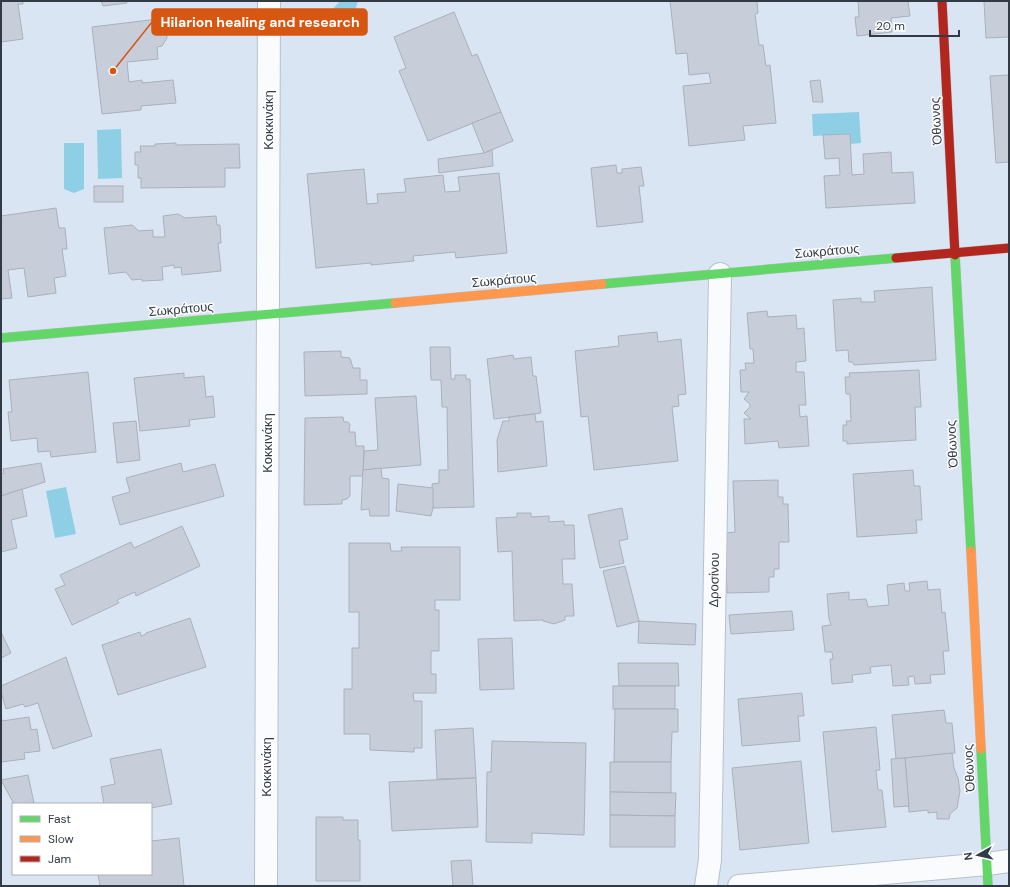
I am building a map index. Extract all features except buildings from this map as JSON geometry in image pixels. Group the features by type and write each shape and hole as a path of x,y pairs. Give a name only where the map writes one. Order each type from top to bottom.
{"street":[{"name":"Κοκκινάκη","path":"266,886 269,1"},
{"name":"Όθωνος","path":"942,1 988,886"},
{"name":"Σωκράτους","path":"1,338 1009,248"},
{"name":"Δροσίνου","path":"706,886 710,860 720,274"},
{"path":"739,886 1009,861"}],"water":[{"path":"340,1 358,1 356,8 365,24 321,30 320,10 331,11"},
{"path":"859,112 861,143 850,144 850,134 813,136 812,114"},
{"path":"121,129 122,178 98,179 97,130"},
{"path":"64,143 84,143 84,189 74,193 64,189"},
{"path":"66,487 76,534 55,538 46,491"}],"traffic: fast":[{"path":"955,255 971,551"},
{"path":"602,284 896,258"},
{"path":"1,338 395,303"},
{"path":"981,749 988,886"}],"traffic: slow":[{"path":"395,303 602,284"},
{"path":"971,551 981,749"}],"traffic: jam":[{"path":"942,1 955,255"},
{"path":"896,258 1009,248"}],"place":[{"name":"Hilarion healing and research","path":"113,71"}]}
